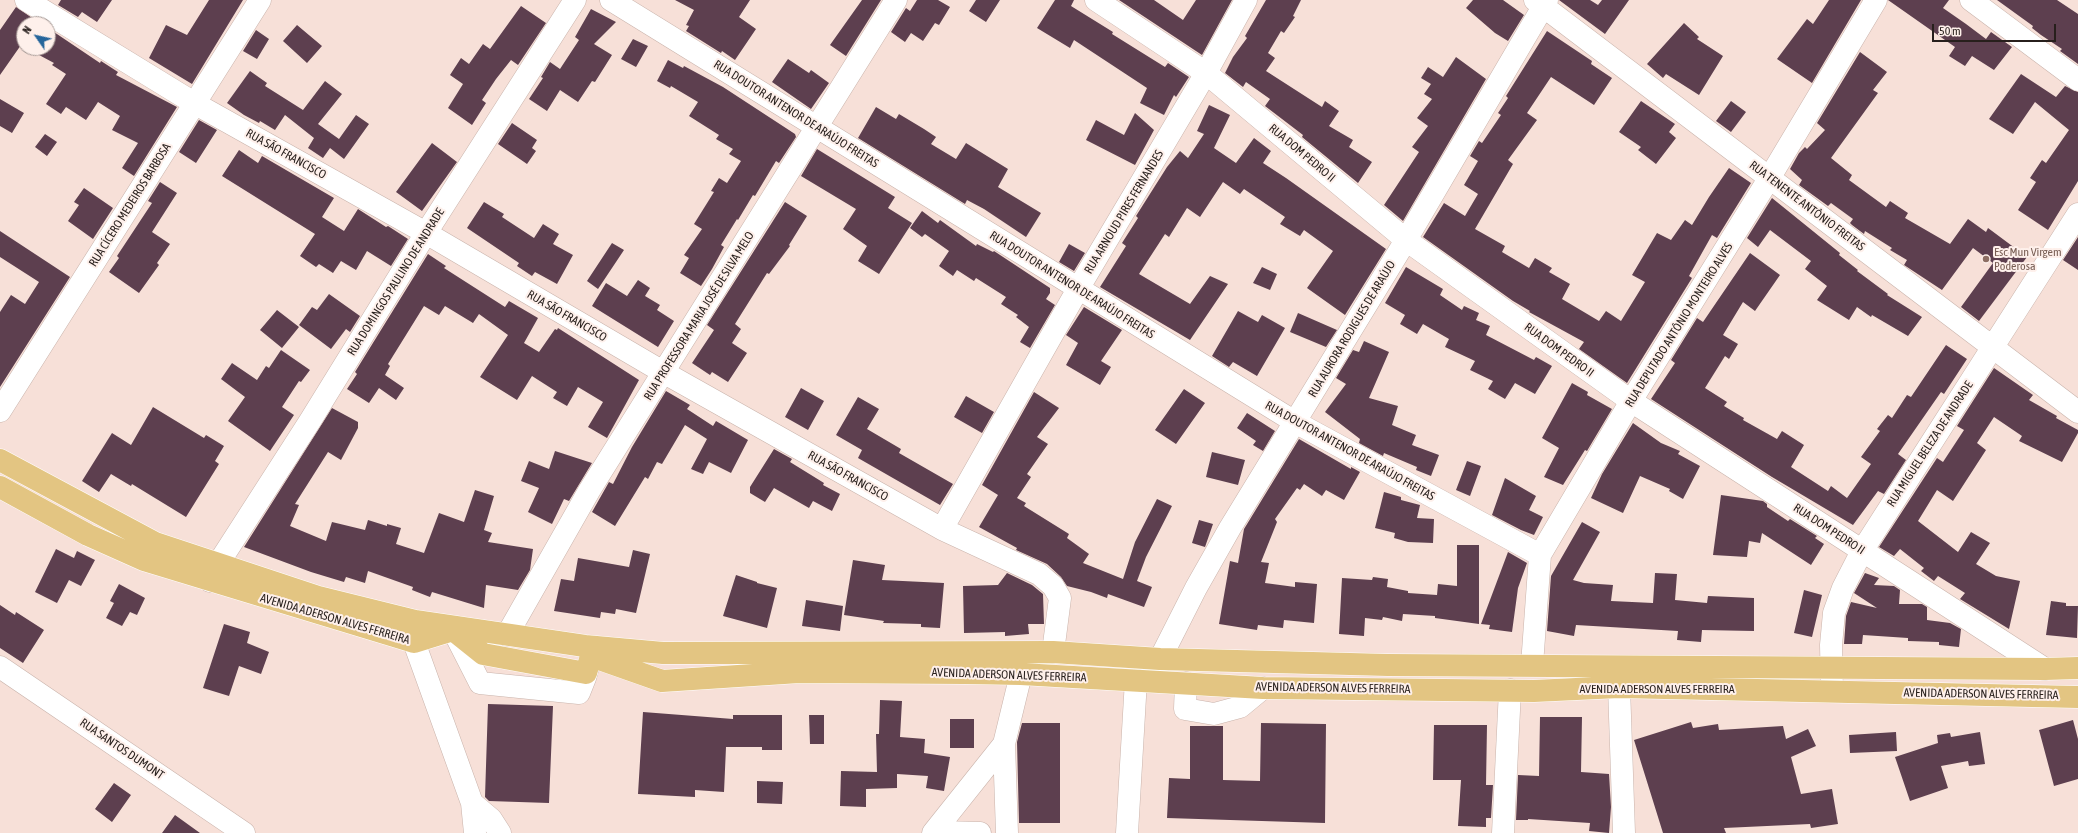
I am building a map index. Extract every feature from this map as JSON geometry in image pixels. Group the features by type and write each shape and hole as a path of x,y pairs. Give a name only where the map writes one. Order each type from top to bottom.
{"main road":[{"name":"AVENIDA ADERSON ALVES FERREIRA","path":"0,460 214,573"},
{"name":"AVENIDA ADERSON ALVES FERREIRA","path":"0,487 88,535 144,560 214,573 414,632 507,635 585,646 799,662 1263,688 1534,691 1619,687 2078,697"},
{"name":"AVENIDA ADERSON ALVES FERREIRA","path":"414,632 453,630"},
{"path":"453,630 483,654 586,674 591,656"},
{"name":"AVENIDA ADERSON ALVES FERREIRA","path":"591,656 662,681 799,662 1053,652 1160,659 1388,665 2078,668"}],"street":[{"name":"RUA SÃO FRANCISCO","path":"26,0 194,103 426,233 663,372 942,529 1040,574 1053,586 1060,598 1053,652"},
{"name":"RUA CÍCERO MEDEIROS BARBOSA","path":"0,410 260,0"},
{"name":"RUA DOMINGOS PAULINO DE ANDRADE","path":"214,573 426,233 575,0"},
{"name":"RUA DOUTOR ANTENOR DE ARAÚJO FREITAS","path":"611,0 1295,422 1540,555"},
{"name":"RUA PROFESSORA MARIA JOSÉ DE SILVA MELO","path":"507,635 588,492 896,0"},
{"name":"RUA DOM PEDRO II","path":"1096,0 1206,73 1406,240 1631,401 2045,669"},
{"name":"RUA ARNOUD PIRES FERNANDES","path":"942,529 1078,289 1206,73 1246,0"},
{"name":"RUA DEPUTADO ANTÔNIO MONTEIRO ALVES","path":"1532,665 1540,555 1631,401 1770,177 1876,0"},
{"path":"1971,0 2078,80"},
{"name":"RUA TENENTE ANTÔNIO FREITAS","path":"1542,2 2078,412"},
{"name":"RUA AURORA RODIGUES DE ARAÚJO","path":"1160,659 1196,588 1406,240 1542,2"},
{"name":"RUA MIGUEL BELEZA DE ANDRADE","path":"1832,691 1834,613 1843,588 1862,551 2078,214"},
{"path":"453,630 480,682 579,693 591,656"},
{"path":"414,632 472,803 475,833"},
{"name":"RUA SANTOS DUMONT","path":"0,667 244,833"},
{"path":"1007,833 1004,744 1021,674"},
{"path":"1126,833 1136,680"},
{"path":"1186,683 1185,709 1214,714 1240,708 1263,688"},
{"path":"1619,687 1624,833"},
{"path":"1503,833 1510,690"},
{"path":"933,833 1004,744"},
{"path":"472,803 491,819 500,833"},
{"path":"933,833 980,833"}],"building":[{"path":"61,0 112,0 97,22 82,12 78,17 58,5"},
{"path":"209,0 243,0 192,84 149,58 166,25 187,35"},
{"path":"675,0 750,0 739,17 756,29 735,60 686,31 689,26 686,25 694,10"},
{"path":"862,0 881,0 846,56 830,45"},
{"path":"917,0 938,0 950,7 939,25 935,23 923,41 911,33 905,42 891,32 906,8 910,11"},
{"path":"976,0 1000,0 986,22 969,11"},
{"path":"1055,0 1074,0 1071,6 1113,32 1112,34 1165,67 1168,63 1189,77 1176,97 1174,95 1164,115 1140,103 1147,88 1074,40 1070,48 1037,28"},
{"path":"1119,0 1154,0 1183,20 1196,0 1232,0 1202,55"},
{"path":"1266,0 1301,0 1293,16 1295,17 1284,33 1281,31 1268,53 1275,58 1266,71 1322,107 1325,101 1339,111 1329,126 1353,140 1349,147 1372,162 1358,183 1302,137 1303,135 1265,106 1270,99 1246,82 1243,87 1225,73 1233,57 1247,38 1245,36"},
{"path":"1473,0 1503,0 1524,15 1508,41 1495,33 1466,8"},
{"path":"1559,0 1590,0 1598,5 1602,0 1629,0 1605,34"},
{"path":"1829,0 1861,0 1812,83 1777,59 1807,19 1813,24"},
{"path":"1888,0 1949,0 1943,8 1986,39 1991,32 2012,47 1994,70 1972,56 1965,66 1949,56 1955,47"},
{"path":"1997,0 2057,0 2078,14 2078,64 2060,51 2062,49 2032,28 2033,26"},
{"path":"521,6 546,23 518,65 511,60 496,79 482,100 486,103 472,125 448,108 463,84 450,75 461,58 469,64 483,44 490,49"},
{"path":"16,7 29,16 16,16 16,52 0,75 0,30"},
{"path":"591,9 616,22 594,44 612,55 595,82 592,81 578,102 560,90 547,111 529,99 543,78 541,77 550,62 560,69 579,40 575,37"},
{"path":"1684,23 1699,37 1697,39 1723,56 1699,95 1666,74 1663,78 1647,64"},
{"path":"297,25 322,46 307,63 283,41"},
{"path":"256,30 269,39 257,59 243,51"},
{"path":"1547,31 1592,61 1591,64 1612,78 1594,105 1551,77 1527,113 1537,120 1508,160 1513,164 1475,229 1505,246 1502,252 1529,268 1535,258 1552,268 1549,272 1570,284 1562,299 1599,321 1606,311 1621,321 1645,282 1632,275 1657,233 1671,240 1685,220 1692,225 1729,168 1751,183 1717,238 1712,235 1689,276 1692,278 1627,383 1579,349 1584,342 1529,312 1530,311 1513,301 1423,237 1444,203 1465,216 1478,194 1464,185 1478,161 1470,156 1479,141 1482,143 1501,115 1498,113 1508,98 1506,96"},
{"path":"56,33 100,63 101,61 118,72 116,75 177,107 134,176 122,168 138,143 112,130 120,116 98,102 86,120 66,107 61,114 46,104 66,74 52,65 54,63 41,56 56,56"},
{"path":"633,39 648,46 636,67 621,59"},
{"path":"1860,52 1887,72 1873,90 1878,93 1831,158 1852,175 1849,180 1886,207 1890,201 1908,213 1905,218 1950,244 1968,219 1986,232 1988,228 2027,257 1979,321 1961,307 1993,263 1973,248 1942,290 1904,265 1907,260 1890,250 1892,248 1865,231 1864,234 1852,225 1850,223 1853,219 1831,203 1828,206 1799,185 1802,180 1790,169 1799,153 1805,147 1807,149 1825,130 1817,123"},
{"path":"1456,57 1486,79 1403,221 1384,205 1419,152 1412,147 1428,126 1417,118 1432,99 1424,94 1431,84 1421,78 1428,67 1443,77"},
{"path":"788,59 809,73 811,70 829,83 811,109 772,82"},
{"path":"668,60 683,68 684,66 723,87 795,134 796,137 779,163 776,161 755,196 753,195 738,220 737,219 721,245 724,247 701,286 680,273 689,258 684,255 702,229 694,224 714,192 711,191 719,178 727,183 741,161 729,154 733,149 716,139 719,135 689,116 698,102 671,86 670,88 657,81"},
{"path":"250,71 267,83 265,86 303,110 325,81 342,94 318,124 339,139 356,115 369,124 344,159 330,148 323,158 308,148 314,138 285,115 275,130 260,121 259,123 244,115 227,103"},
{"path":"2021,74 2056,97 2065,86 2078,92 2078,181 2048,230 2018,210 2036,182 2030,178 2042,160 2046,163 2069,130 2035,102 2013,134 1989,119"},
{"path":"0,99 24,113 12,133 0,126"},
{"path":"1641,101 1675,124 1669,132 1676,138 1656,164 1638,150 1641,147 1619,132"},
{"path":"1731,101 1746,112 1731,132 1716,121"},
{"path":"1209,105 1230,115 1214,148 1236,163 1254,138 1271,151 1263,163 1386,249 1345,315 1307,288 1333,251 1304,230 1300,236 1280,224 1285,217 1244,189 1240,194 1223,182 1200,217 1187,208 1169,237 1165,234 1139,274 1190,304 1210,276 1228,284 1190,340 1100,287 1126,246 1122,243 1138,218 1136,216 1167,167 1180,151 1188,158 1204,134 1197,131"},
{"path":"876,107 896,119 899,114 924,129 936,137 931,144 956,159 966,143 1008,169 998,187 1041,213 1026,237 984,209 967,200 965,204 858,138"},
{"path":"1135,113 1154,130 1135,165 1086,140 1096,120 1124,135"},
{"path":"199,120 217,130 196,163 179,152"},
{"path":"512,123 537,140 532,148 536,151 527,164 498,144"},
{"path":"45,134 57,142 47,156 35,147"},
{"path":"432,143 457,162 422,211 396,192"},
{"path":"817,149 895,197 888,208 912,223 879,274 858,261 867,246 843,229 856,209 801,176"},
{"path":"239,150 258,163 262,156 334,198 322,217 344,231 358,209 408,239 391,266 367,251 356,270 341,261 333,273 319,264 316,267 300,256 315,234 222,176"},
{"path":"160,182 177,193 152,232 170,244 157,263 159,265 139,293 109,272 119,258 117,256 152,203 148,201"},
{"path":"84,188 113,208 93,239 68,221 79,205 74,202"},
{"path":"1772,198 1840,253 1839,255 1858,270 1857,271 1888,294 1887,295 1922,317 1908,336 1872,315 1871,317 1857,307 1849,320 1817,300 1827,286 1805,269 1811,261 1770,230 1758,247 1747,238"},
{"path":"484,202 504,214 502,217 534,238 543,224 559,234 553,244 573,255 557,284 535,272 532,276 517,266 519,263 467,228"},
{"path":"785,202 807,216 789,245 790,246 769,274 767,273 735,324 741,329 732,343 747,353 728,382 712,372 710,375 692,363 714,330 707,325"},
{"path":"922,211 938,223 940,220 976,246 977,244 993,252 994,251 1050,288 1050,293 1046,299 1055,305 1030,348 1020,342 1029,327 1016,317 1018,315 1001,304 1006,297 976,278 974,281 957,270 953,276 939,266 949,251 925,234 922,237 910,228"},
{"path":"0,231 70,277 0,387 0,312 11,295 25,304 39,282 0,257"},
{"path":"2078,237 2078,270 2063,260"},
{"path":"612,243 624,250 598,289 587,281"},
{"path":"1069,244 1085,253 1074,271 1059,262"},
{"path":"1750,253 1780,275 1755,311 1743,302 1723,335 1738,344 1729,359 1725,356 1705,388 1727,402 1724,406 1744,418 1743,420 1777,439 1782,431 1804,445 1791,467 1828,491 1831,486 1847,498 1871,464 1861,457 1880,431 1877,429 1888,415 1892,418 1907,395 1911,397 1946,345 1967,359 1944,394 1941,392 1898,454 1906,460 1884,494 1878,491 1853,525 1772,477 1651,399 1675,363 1671,360 1697,318 1703,322"},
{"path":"428,254 446,266 444,268 505,307 509,301 538,318 524,343 539,352 555,329 557,330 558,328 639,380 607,438 588,427 603,402 578,387 567,406 553,398 557,392 532,376 517,400 480,377 508,335 479,314 473,323 445,306 439,315 424,306 388,364 390,366 385,375 404,388 396,400 379,388 369,403 347,389 357,374 355,372"},
{"path":"1262,267 1277,274 1270,290 1253,283"},
{"path":"1406,267 1443,289 1440,295 1462,310 1464,306 1479,313 1476,320 1490,326 1486,335 1534,360 1536,357 1552,366 1535,394 1515,383 1505,399 1488,389 1493,381 1470,370 1475,361 1445,347 1449,339 1423,324 1417,334 1400,324 1405,315 1385,303"},
{"path":"638,280 650,288 645,296 660,305 657,310 674,321 658,347 592,306 606,283 627,296"},
{"path":"329,294 360,316 350,332 346,329 331,349 299,325 312,307 317,310"},
{"path":"1084,307 1122,330 1101,361 1111,367 1100,385 1066,365 1078,343 1066,335"},
{"path":"277,310 299,327 282,348 260,330"},
{"path":"1238,311 1258,322 1262,315 1285,328 1257,376 1233,362 1229,367 1212,356"},
{"path":"1298,313 1337,330 1326,347 1290,332"},
{"path":"1364,341 1389,352 1369,398 1398,406 1392,425 1416,435 1412,445 1439,455 1431,476 1416,470 1417,467 1384,453 1383,456 1359,443 1360,439 1325,412 1346,384 1336,378 1353,350 1359,352"},
{"path":"281,350 310,370 301,382 299,381 282,407 294,415 270,451 228,421 245,397 221,379 232,363 257,380 266,366 269,368"},
{"path":"1994,368 2033,395 2029,400 2057,416 2056,418 2078,430 2078,433 2062,462 2019,441 2022,436 1994,417 1977,443 1986,450 1953,501 1937,490 1918,521 1958,552 1971,532 1990,543 1976,564 1996,576 2020,581 2009,629 1960,599 1965,593 1938,576 1934,581 1921,571 1924,568 1900,549 1894,556 1879,547 1937,458 1943,462 1964,430 1957,426"},
{"path":"1572,383 1588,392 1587,395 1612,409 1587,451 1585,450 1563,485 1544,477 1559,448 1542,438"},
{"path":"801,388 824,401 808,430 785,417"},
{"path":"1184,389 1205,403 1176,444 1155,430"},
{"path":"666,391 690,405 687,409 713,426 716,421 748,440 731,473 709,462 703,474 691,469 707,439 685,425 662,464 657,462 648,479 645,477 615,526 592,512 609,482 613,484 632,447"},
{"path":"1034,392 1059,408 1037,437 1048,444 1027,474 1031,477 1017,498 1026,503 1024,506 1069,534 1067,538 1089,554 1083,563 1123,579 1135,542 1157,499 1172,506 1146,557 1137,581 1152,587 1144,607 1108,594 1107,598 1067,586 1061,577 1047,564 1016,550 1017,548 979,527 998,495 982,485"},
{"path":"966,396 994,412 982,433 954,417"},
{"path":"858,397 879,409 867,429 901,449 899,453 953,484 940,505 858,458 862,450 836,435"},
{"path":"153,407 204,438 206,435 224,446 215,461 219,464 186,517 132,484 131,486 111,474 99,492 82,481 112,433 131,445"},
{"path":"332,408 358,422 358,428 341,460 328,452 295,504 299,505 290,526 326,541 332,522 365,530 368,520 387,526 387,524 401,528 396,544 424,553 439,513 464,522 475,490 494,496 484,530 492,533 488,542 533,549 530,570 518,590 486,585 484,608 432,592 430,597 412,590 413,587 368,571 365,583 346,577 344,582 311,572 244,547"},
{"path":"1247,413 1275,431 1263,451 1253,445 1256,441 1237,428"},
{"path":"1633,423 1661,443 1680,451 1678,454 1700,466 1683,499 1669,491 1670,489 1640,476 1623,513 1591,498 1602,474"},
{"path":"1299,439 1351,469 1351,467 1360,472 1344,500 1326,490 1322,496 1304,484 1300,490 1297,488 1275,519 1277,522 1261,562 1269,563 1265,583 1295,587 1295,582 1317,584 1314,623 1284,620 1283,628 1258,625 1257,630 1219,624 1230,561 1238,563 1244,529"},
{"path":"774,449 792,459 790,462 824,483 823,485 840,494 832,511 813,501 809,508 774,488 765,502 750,493 750,487"},
{"path":"555,451 592,463 569,501 564,499 552,524 528,512 539,488 521,481 529,461 549,469"},
{"path":"1212,452 1245,460 1238,485 1206,477"},
{"path":"1467,461 1481,466 1470,496 1456,490"},
{"path":"1505,478 1536,496 1529,510 1543,517 1534,535 1492,515"},
{"path":"1384,492 1401,497 1401,500 1420,505 1417,518 1434,519 1433,543 1408,542 1394,538 1395,533 1375,528"},
{"path":"1721,495 1763,501 1767,504 1767,507 1788,521 1790,519 1817,536 1815,538 1824,544 1811,565 1762,533 1760,543 1749,541 1747,557 1713,555"},
{"path":"1199,520 1213,524 1205,547 1192,543"},
{"path":"1582,522 1600,532 1573,580 1584,583 1613,585 1611,601 1653,603 1655,573 1677,574 1675,600 1707,603 1708,596 1754,598 1754,631 1702,630 1701,642 1677,640 1678,631 1576,625 1574,636 1547,631 1551,576"},
{"path":"1457,545 1479,545 1479,624 1435,618 1435,616 1403,614 1402,621 1383,617 1382,620 1365,618 1364,636 1339,634 1342,578 1372,580 1373,577 1388,579 1387,587 1408,591 1408,593 1437,595 1438,584 1457,586"},
{"path":"56,549 74,558 77,551 95,560 81,586 69,580 57,603 35,592"},
{"path":"633,550 650,554 636,613 616,609 615,614 601,612 600,618 554,611 561,579 574,581 578,558 629,567"},
{"path":"1508,552 1527,563 1518,588 1512,632 1489,629 1490,625 1481,624"},
{"path":"853,560 885,565 882,580 944,583 940,628 921,627 921,624 883,623 884,621 844,615"},
{"path":"1007,573 1032,585 1043,594 1044,624 1028,624 1029,634 1005,636 1005,632 964,633 963,586 998,585"},
{"path":"1865,573 1879,578 1874,585 1894,586 1900,590 1899,604 1922,604 1927,607 1927,620 1950,623 1961,629 1959,647 1939,645 1939,642 1908,641 1908,638 1863,635 1862,644 1844,644 1846,616 1851,602 1877,608 1854,593"},
{"path":"736,575 757,583 777,588 767,628 723,616"},
{"path":"119,584 145,598 137,615 130,612 122,626 106,618 114,603 110,601"},
{"path":"1804,590 1822,595 1812,637 1794,633"},
{"path":"806,600 843,606 840,631 802,626"},
{"path":"2051,601 2066,603 2066,606 2078,606 2077,638 2046,635"},
{"path":"0,605 15,615 16,612 44,630 23,663 0,648"},
{"path":"224,624 250,632 247,643 269,652 261,674 239,666 229,696 203,688"},
{"path":"880,700 902,701 900,737 925,739 924,753 950,757 944,791 926,788 928,776 897,774 897,788 866,789 866,807 840,806 841,771 877,772 876,734 879,734"},
{"path":"488,704 553,706 549,803 489,801 485,797"},
{"path":"643,712 733,719 733,715 782,715 782,750 762,750 762,747 726,747 724,792 695,790 695,797 638,794"},
{"path":"809,715 824,715 824,744 810,744"},
{"path":"1540,717 1582,717 1581,772 1609,774 1611,807 1609,833 1589,831 1590,823 1528,819 1516,820 1518,775 1539,776"},
{"path":"950,719 974,719 974,748 950,748"},
{"path":"2073,720 2078,739 2078,779 2054,786 2039,730"},
{"path":"1691,722 1693,728 1718,724 1719,730 1783,726 1786,739 1808,729 1816,746 1791,757 1801,794 1832,789 1838,824 1811,828 1810,824 1724,828 1726,833 1663,833 1634,740"},
{"path":"1022,723 1060,723 1060,823 1019,823 1017,742"},
{"path":"1261,723 1326,724 1325,823 1167,818 1169,778 1190,779 1190,726 1223,726 1223,780 1260,781"},
{"path":"1434,725 1487,725 1486,785 1493,785 1491,818 1486,818 1486,827 1458,826 1461,780 1433,780"},
{"path":"1896,732 1897,751 1850,753 1849,735"},
{"path":"1980,732 1985,764 1969,766 1968,761 1941,766 1948,788 1910,801 1895,757 1938,743 1937,735 1950,733 1951,737"},
{"path":"757,781 783,782 782,804 757,803"},
{"path":"114,783 131,795 112,822 95,809"},
{"path":"175,815 200,833 162,833"}],"place":[{"name":"Esc Mun Virgem Poderosa","path":"1986,259"}]}
